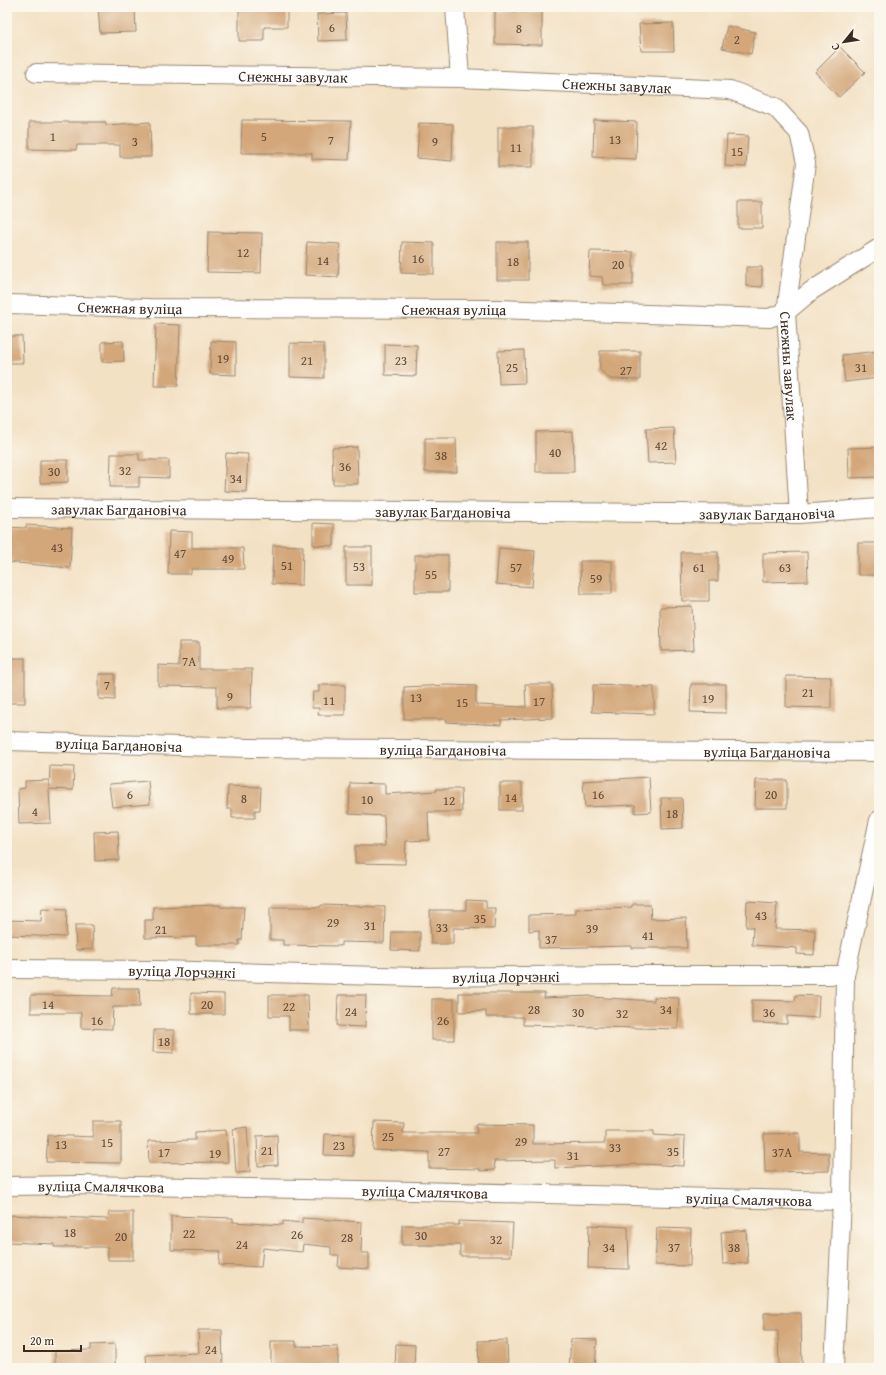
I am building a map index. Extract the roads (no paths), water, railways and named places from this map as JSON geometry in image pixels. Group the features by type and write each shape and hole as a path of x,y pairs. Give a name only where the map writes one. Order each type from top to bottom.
{"street":[{"path":"455,7 460,78"},
{"name":"Снежны завулак","path":"36,73 460,78 730,90 775,107 799,133 806,163 786,312 799,514"},
{"name":"Снежная вуліца","path":"7,304 149,308 496,309 769,318 786,312 811,291 879,248"},
{"name":"завулак Багдановіча","path":"7,508 799,514 879,508"},
{"name":"вуліца Багдановіча","path":"7,742 258,748 879,752"},
{"path":"834,1368 842,1201 845,976 879,820"},
{"name":"вуліца Лорчэнкі","path":"7,969 157,970 417,977 620,975 845,976"},
{"name":"вуліца Смалячкова","path":"7,1186 87,1185 842,1201"}]}
